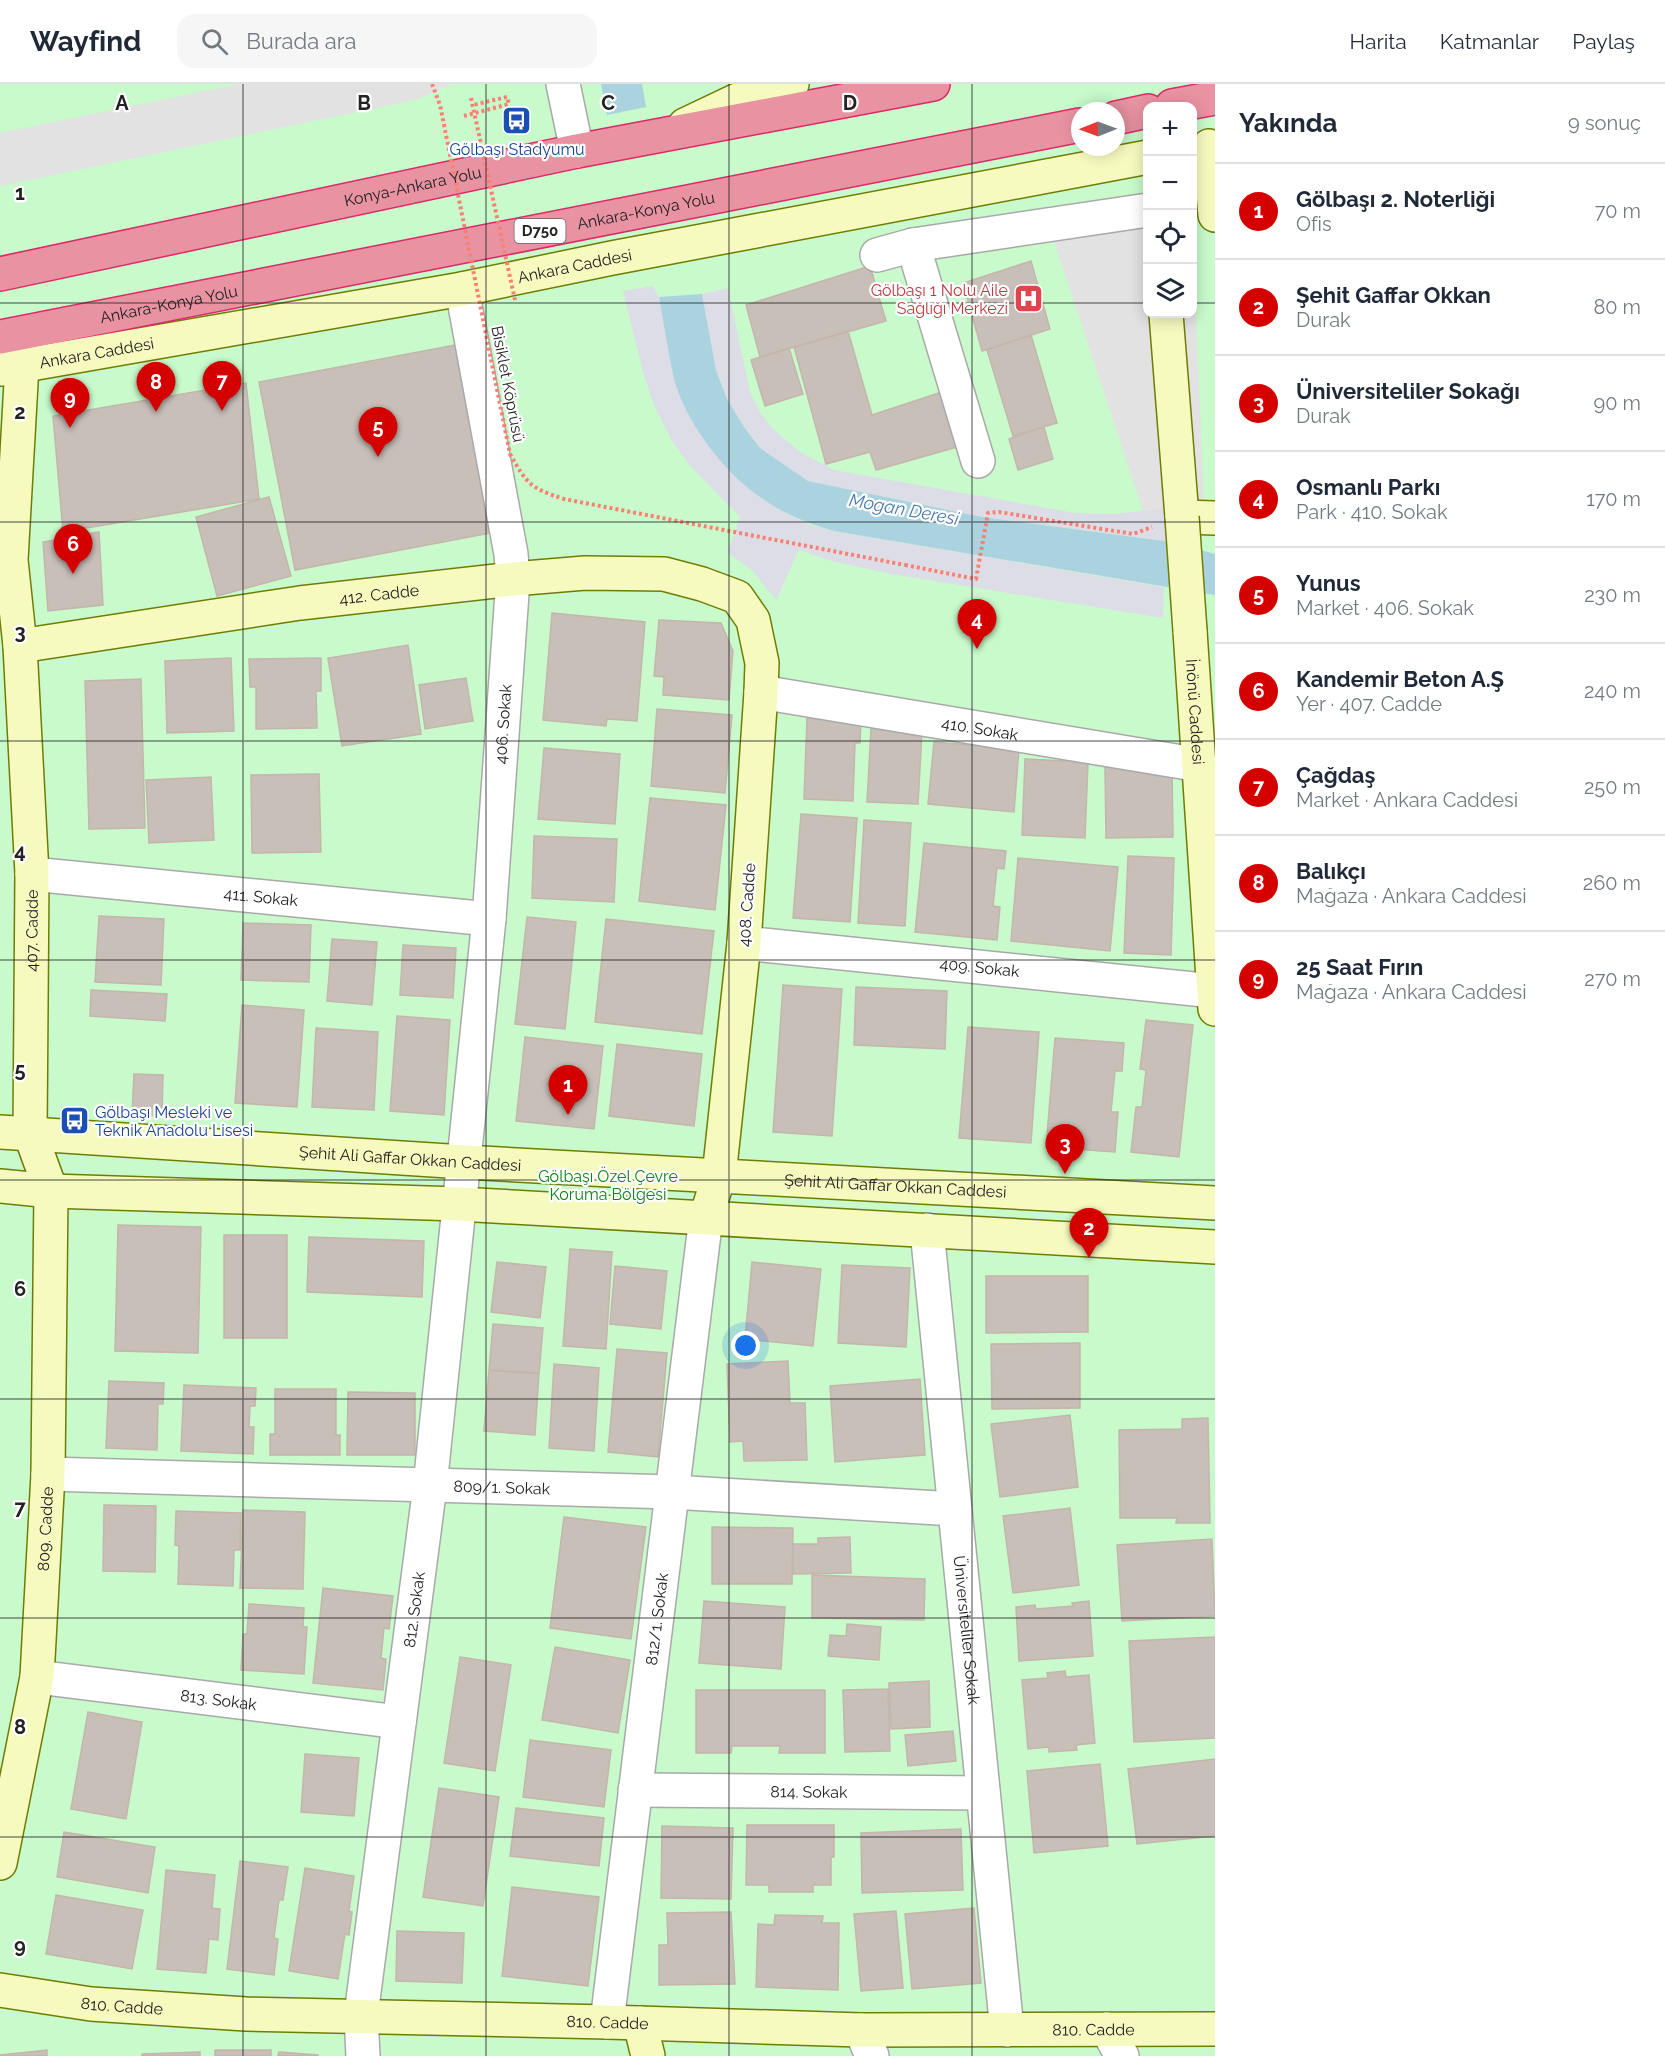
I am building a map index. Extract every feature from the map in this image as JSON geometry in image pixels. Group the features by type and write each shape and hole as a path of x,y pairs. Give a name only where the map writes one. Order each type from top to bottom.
{"highway":[{"name":"Konya-Ankara Yolu","path":"0,274 577,151 933,84"},
{"path":"1125,115 1143,112"},
{"name":"Ankara-Konya Yolu","path":"0,337 1071,127"},
{"path":"0,267 45,265"}],"street":[{"path":"563,84 577,151"},
{"path":"671,132 748,95 792,84"},
{"path":"1206,147 1215,215"},
{"name":"Ankara Caddesi","path":"11,367 462,289 612,258 1143,158"},
{"path":"876,255 913,245 1143,211"},
{"path":"913,245 978,461"},
{"name":"406. Sokak","path":"462,289 512,554 513,579 489,919 464,1162"},
{"name":"İnönü Caddesi","path":"1166,318 1182,517 1199,646 1200,765 1214,1000"},
{"name":"407. Cadde","path":"11,367 5,549 20,646 32,874 15,1133 51,1191"},
{"path":"1182,517 1215,518"},
{"name":"412. Cadde","path":"20,646 300,603 585,573 663,574 702,584 737,597"},
{"name":"408. Cadde","path":"706,1217 719,1176 744,942 761,692 762,663 753,620 737,597"},
{"name":"410. Sokak","path":"761,692 1200,765"},
{"name":"411. Sokak","path":"32,874 489,919"},
{"name":"409. Sokak","path":"744,942 1214,1000"},
{"name":"Şehit Ali Gaffar Okkan Caddesi","path":"15,1133 464,1162 1215,1203"},
{"name":"812. Sokak","path":"363,2056 361,2015 430,1486 464,1162"},
{"path":"0,1186 51,1191 459,1204 1215,1247"},
{"name":"809. Cadde","path":"0,1863 37,1677 48,1474 51,1191"},
{"name":"812/1. Sokak","path":"607,2022 706,1217"},
{"name":"Üniversiteliler Sokak","path":"927,1230 1007,2030"},
{"name":"809/1. Sokak","path":"48,1474 672,1492 955,1509"},
{"name":"813. Sokak","path":"37,1677 399,1722"},
{"name":"814. Sokak","path":"635,1790 983,1793"},
{"name":"810. Cadde","path":"0,1990 91,2004 149,2009 246,2014 640,2023 867,2043 1007,2030 1114,2043 1215,2029"},
{"path":"640,2023 648,2056"}],"path":[{"name":"Bisiklet Köprüsü","path":"432,84 440,105 510,454 524,479 543,492 564,499 976,579 988,513 999,512 1133,534 1149,529"},
{"path":"464,116 509,104 507,97 473,105"},
{"path":"471,98 515,300"}],"green space":[{"name":"Gölbaşı Özel Çevre Koruma Bölgesi","path":"0,84 1215,84 1215,2056 0,2056"}],"shaded area":[{"path":"239,84 453,84 415,100 0,186 0,133"},
{"path":"1143,220 1143,318 1196,318 1204,507 1143,511 1053,238"},
{"path":"653,286 659,297 675,381 761,498 811,525 834,531 1164,587 1163,618 891,574 832,561 799,550 776,600 752,570 728,553 740,517 690,466 672,441 654,405 643,372 623,291"},
{"path":"728,288 750,392 760,412 774,430 800,452 834,470 1075,513 1112,514 1164,509 1172,524 1172,542 982,517 808,481 760,448 727,399 716,370 702,294"}],"water":[{"path":"601,84 642,84 646,107 607,115"},
{"name":"Mogan Deresi","path":"702,294 716,370 727,399 760,448 808,481 982,517 1172,542 1215,554 1215,595 834,531 806,522 779,509 749,488 721,462 697,430 680,396 674,379 659,297"}],"building":[{"path":"1031,261 1050,329 982,351 963,283"},
{"path":"870,266 886,321 760,357 746,305"},
{"path":"848,331 872,415 945,391 961,446 876,470 870,452 826,464 794,347"},
{"path":"1031,335 1057,423 1013,436 987,350"},
{"path":"461,344 496,532 295,570 259,382"},
{"path":"789,348 803,394 765,406 751,360"},
{"path":"246,383 259,499 63,532 53,416"},
{"path":"1044,427 1053,459 1018,470 1009,439"},
{"path":"269,497 291,576 217,596 196,517"},
{"path":"99,532 103,605 48,611 43,542"},
{"path":"552,613 645,622 637,721 607,719 606,726 543,720"},
{"path":"659,620 721,623 733,651 729,700 663,695 664,677 654,676"},
{"path":"408,645 421,734 342,746 328,658"},
{"path":"231,658 234,731 167,733 165,661"},
{"path":"321,658 321,691 316,691 317,728 256,729 256,687 250,687 249,659"},
{"path":"466,678 473,721 425,729 419,685"},
{"path":"141,679 145,828 89,829 85,681"},
{"path":"657,709 732,715 725,793 651,786"},
{"path":"807,718 861,720 860,743 855,743 853,801 804,799"},
{"path":"871,729 922,732 918,804 867,802"},
{"path":"934,742 1019,749 1014,812 928,804"},
{"path":"544,748 620,754 615,824 538,819"},
{"path":"1025,759 1088,762 1085,838 1022,835"},
{"path":"1172,766 1173,837 1106,838 1105,767"},
{"path":"319,774 321,852 252,853 251,775"},
{"path":"211,777 214,840 149,843 146,780"},
{"path":"650,798 726,805 715,910 639,901"},
{"path":"801,814 857,818 850,922 793,918"},
{"path":"864,820 911,823 905,926 858,923"},
{"path":"534,836 617,839 614,902 532,898"},
{"path":"924,843 1006,851 1004,869 997,868 993,906 1000,907 997,940 915,932"},
{"path":"1128,856 1174,858 1171,955 1124,953"},
{"path":"1018,858 1118,867 1110,951 1011,941"},
{"path":"99,916 164,919 161,985 95,982"},
{"path":"527,917 576,922 565,1029 515,1024"},
{"path":"606,919 714,931 702,1034 595,1022"},
{"path":"243,923 311,925 309,982 241,980"},
{"path":"332,939 377,942 372,1005 327,1001"},
{"path":"403,945 456,948 453,998 400,995"},
{"path":"783,985 842,989 832,1136 773,1132"},
{"path":"856,987 947,991 945,1049 854,1045"},
{"path":"91,990 167,994 165,1021 90,1016"},
{"path":"242,1005 304,1010 297,1107 235,1103"},
{"path":"397,1016 450,1020 444,1115 390,1111"},
{"path":"1146,1020 1193,1025 1179,1157 1131,1152 1136,1107 1142,1107 1146,1070 1140,1069"},
{"path":"968,1027 1039,1032 1031,1143 959,1138"},
{"path":"316,1028 378,1032 374,1110 312,1107"},
{"path":"525,1037 603,1046 594,1129 516,1121"},
{"path":"1055,1038 1124,1043 1122,1071 1115,1071 1111,1112 1118,1112 1115,1152 1046,1147"},
{"path":"617,1044 702,1054 694,1126 609,1116"},
{"path":"134,1074 163,1075 162,1116 132,1115"},
{"path":"118,1225 201,1227 198,1353 115,1351"},
{"path":"224,1235 287,1235 287,1338 224,1338"},
{"path":"309,1237 424,1241 422,1297 307,1292"},
{"path":"570,1249 612,1252 606,1349 563,1346"},
{"path":"497,1262 546,1267 540,1318 491,1312"},
{"path":"752,1262 821,1269 813,1346 745,1339"},
{"path":"842,1265 910,1268 906,1347 838,1343"},
{"path":"615,1266 667,1271 661,1329 610,1324"},
{"path":"986,1276 1088,1276 1088,1332 986,1333"},
{"path":"493,1324 543,1328 539,1374 489,1370"},
{"path":"1080,1343 1080,1408 992,1409 991,1344"},
{"path":"617,1349 667,1353 658,1457 608,1452"},
{"path":"788,1361 790,1403 805,1403 807,1460 744,1461 743,1441 730,1442 727,1364"},
{"path":"554,1364 599,1368 594,1451 549,1448"},
{"path":"489,1370 539,1373 535,1435 484,1431"},
{"path":"920,1379 925,1455 835,1462 830,1386"},
{"path":"109,1381 164,1383 163,1404 158,1404 157,1450 106,1448"},
{"path":"184,1385 256,1388 255,1406 250,1406 249,1427 254,1427 253,1454 181,1451"},
{"path":"275,1389 336,1389 336,1435 340,1435 340,1455 270,1455 270,1434 275,1434"},
{"path":"348,1392 415,1393 415,1455 347,1455"},
{"path":"1070,1415 1078,1487 1000,1497 991,1424"},
{"path":"1208,1418 1210,1523 1176,1523 1177,1518 1120,1518 1119,1430 1182,1429 1182,1419"},
{"path":"104,1505 156,1506 155,1572 103,1571"},
{"path":"1070,1508 1079,1585 1013,1593 1003,1516"},
{"path":"243,1510 305,1512 303,1589 240,1588"},
{"path":"176,1511 241,1513 240,1550 234,1550 233,1586 178,1584 179,1546 175,1545"},
{"path":"564,1517 646,1527 631,1639 550,1628"},
{"path":"712,1527 793,1528 792,1584 712,1584"},
{"path":"850,1537 851,1573 793,1574 793,1544 818,1544 818,1538"},
{"path":"1212,1539 1215,1616 1122,1621 1117,1545"},
{"path":"812,1575 925,1579 924,1620 812,1618"},
{"path":"323,1588 393,1596 389,1629 384,1628 381,1658 386,1659 383,1690 313,1683"},
{"path":"704,1601 785,1607 781,1669 699,1663"},
{"path":"1089,1601 1093,1656 1019,1661 1016,1607 1035,1605 1036,1609 1073,1606 1072,1603"},
{"path":"249,1604 304,1608 303,1627 307,1627 304,1674 241,1670 243,1634 247,1634"},
{"path":"847,1624 881,1627 879,1660 828,1656 830,1635 846,1636"},
{"path":"1215,1637 1215,1738 1134,1742 1129,1641"},
{"path":"555,1647 630,1660 618,1733 542,1720"},
{"path":"460,1657 511,1665 495,1771 444,1763"},
{"path":"1065,1671 1066,1677 1089,1675 1095,1743 1076,1745 1077,1750 1049,1752 1049,1747 1028,1749 1022,1680 1048,1678 1047,1673"},
{"path":"929,1681 930,1727 891,1729 889,1683"},
{"path":"888,1689 890,1751 845,1752 843,1690"},
{"path":"696,1690 825,1690 825,1753 779,1753 780,1746 732,1746 731,1753 696,1753"},
{"path":"88,1712 142,1722 126,1819 71,1809"},
{"path":"953,1731 956,1761 908,1766 905,1735"},
{"path":"530,1740 611,1750 604,1807 523,1797"},
{"path":"305,1754 359,1758 354,1816 301,1812"},
{"path":"1215,1759 1215,1836 1137,1844 1128,1769"},
{"path":"1100,1764 1108,1846 1034,1853 1027,1771"},
{"path":"439,1788 499,1797 483,1906 423,1897"},
{"path":"516,1808 604,1818 599,1866 510,1856"},
{"path":"747,1825 834,1825 831,1885 813,1885 813,1892 769,1892 769,1885 746,1885"},
{"path":"662,1826 733,1828 731,1899 661,1898"},
{"path":"961,1829 963,1890 862,1893 861,1833"},
{"path":"64,1832 155,1847 148,1893 57,1877"},
{"path":"240,1861 288,1867 283,1900 279,1900 274,1938 278,1939 274,1975 227,1969"},
{"path":"305,1868 354,1876 349,1911 352,1912 349,1935 345,1934 338,1979 289,1971"},
{"path":"166,1870 215,1875 212,1908 220,1909 218,1940 209,1939 206,1973 157,1969"},
{"path":"512,1887 599,1897 588,1986 502,1976"},
{"path":"56,1895 143,1910 132,1969 46,1954"},
{"path":"974,1908 981,1983 912,1989 905,1914"},
{"path":"896,1911 903,1988 861,1991 854,1914"},
{"path":"731,1912 735,1984 659,1985 659,1945 668,1945 667,1913"},
{"path":"775,1915 823,1916 822,1923 839,1923 838,1990 756,1987 758,1924 774,1925"},
{"path":"397,1931 464,1933 462,1983 396,1981"},
{"path":"47,2050 47,2056 0,2056 0,2055"},
{"path":"215,2050 271,2050 271,2056 215,2056"},
{"path":"200,2052 200,2056 142,2056 142,2054"},
{"path":"279,2052 318,2055 318,2056 278,2056"}],"place":[{"name":"Gölbaşı Stadyumu","path":"517,121"},
{"name":"Gölbaşı 1 Nolu Aile Sağlığı Merkezi","path":"1029,299"},
{"name":"Çağdaş","path":"222,411"},
{"name":"Balıkçı","path":"156,412"},
{"name":"25 Saat Fırın","path":"70,428"},
{"name":"Yunus","path":"378,457"},
{"name":"Kandemir Beton A.Ş","path":"73,574"},
{"name":"Osmanlı Parkı","path":"977,649"},
{"name":"Gölbaşı 2. Noterliği","path":"568,1115"},
{"name":"Gölbaşı Mesleki ve Teknik Anadolu Lisesi","path":"74,1121"},
{"name":"Üniversiteliler Sokağı","path":"1065,1174"},
{"name":"Şehit Gaffar Okkan","path":"1089,1258"}]}
